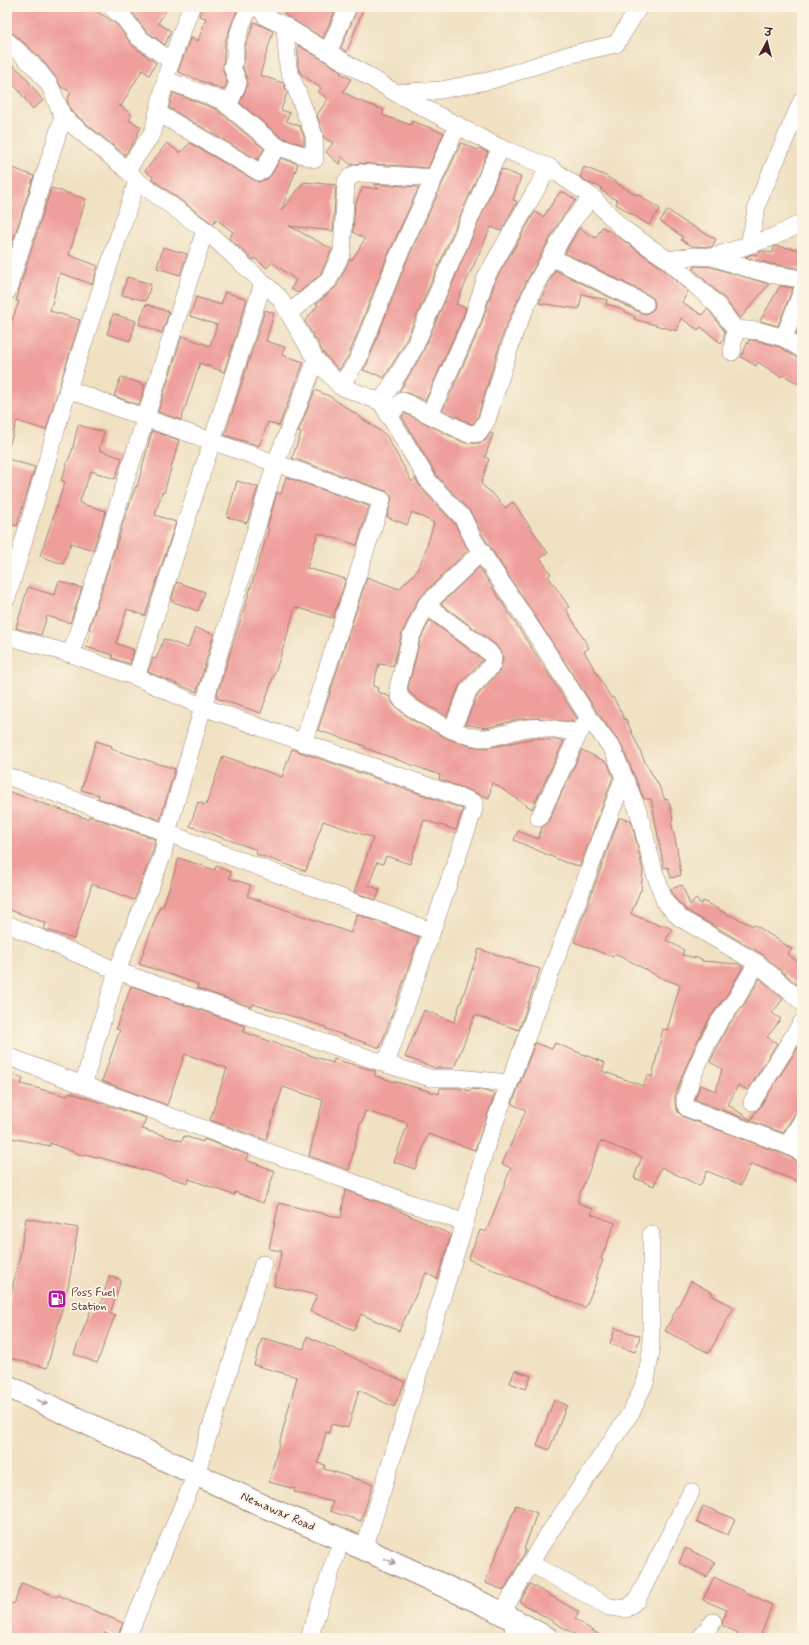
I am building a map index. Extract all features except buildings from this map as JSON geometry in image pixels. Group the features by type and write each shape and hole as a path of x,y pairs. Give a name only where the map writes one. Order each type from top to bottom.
{"highway":[{"name":"Nemawar Road","path":"7,1386 337,1553 513,1628 547,1638"},
{"name":"Nemawar Road","path":"7,1402 194,1480 268,1508 364,1549 513,1628"}],"street":[{"path":"111,7 125,19 138,37 171,61"},
{"path":"7,598 132,176 153,132 168,70 191,7"},
{"path":"228,106 238,83 232,67 235,58 235,45 242,23 250,7"},
{"path":"328,52 348,7"},
{"path":"396,93 442,90 492,80 568,55 616,44 639,7"},
{"path":"266,10 284,26 396,93 501,148 549,167 592,197 622,228 668,260 718,306 735,329 732,352"},
{"path":"166,80 220,100 277,146 315,160 314,135 288,68 284,26"},
{"path":"7,41 36,68 50,86 63,117 132,176 205,230 279,297 316,360 340,386 385,410 429,482 463,518 474,541 482,551 589,718 613,750 639,813 654,871 665,902 680,918 757,963 802,1002"},
{"path":"749,245 758,202 802,100"},
{"path":"158,113 259,172 263,170 277,146"},
{"path":"7,292 63,117"},
{"path":"340,386 358,360 396,261 458,125"},
{"path":"385,410 413,350 478,200 488,172 501,148"},
{"path":"430,414 472,321 486,277 549,167"},
{"path":"289,313 328,281 342,252 346,182 351,176 359,173 434,178"},
{"path":"385,410 402,401 469,434 479,432 487,420 516,331 536,284 569,225 592,197"},
{"path":"713,257 786,232 802,224"},
{"path":"71,654 205,230"},
{"path":"668,260 694,256 713,257 769,274 802,279"},
{"path":"550,257 645,304"},
{"path":"136,677 263,283"},
{"path":"784,338 802,291"},
{"path":"735,329 760,332 784,338 802,349"},
{"path":"83,1085 117,971 163,854 204,707 276,462 316,360"},
{"path":"68,389 145,418 276,462 382,500 303,742"},
{"path":"482,551 426,605 411,636 400,677 398,693 402,700 452,730 483,739 526,728 579,733"},
{"path":"426,605 489,652 493,658 492,665 468,691 452,730"},
{"path":"7,636 71,654 136,677 204,707 474,803 474,809 386,1064"},
{"path":"539,818 579,733 589,718"},
{"path":"7,776 168,833 432,931"},
{"path":"364,1549 464,1223 486,1143 624,777"},
{"path":"7,924 117,971 430,1078 459,1078 509,1083"},
{"path":"757,963 736,999 719,1022 706,1046 691,1080 685,1099 685,1104 687,1108 787,1145 802,1153"},
{"path":"752,1102 802,1022"},
{"path":"7,1056 464,1223"},
{"path":"787,1145 802,1121"},
{"path":"513,1628 530,1563 632,1411 646,1380 651,1350 651,1234"},
{"path":"127,1638 194,1480 263,1264"},
{"path":"530,1563 609,1606 626,1609 637,1600 690,1492"},
{"path":"309,1638 337,1553"},
{"path":"700,1638 713,1622"}],"place":[{"name":"Poss Fuel Station","path":"57,1299"}]}
